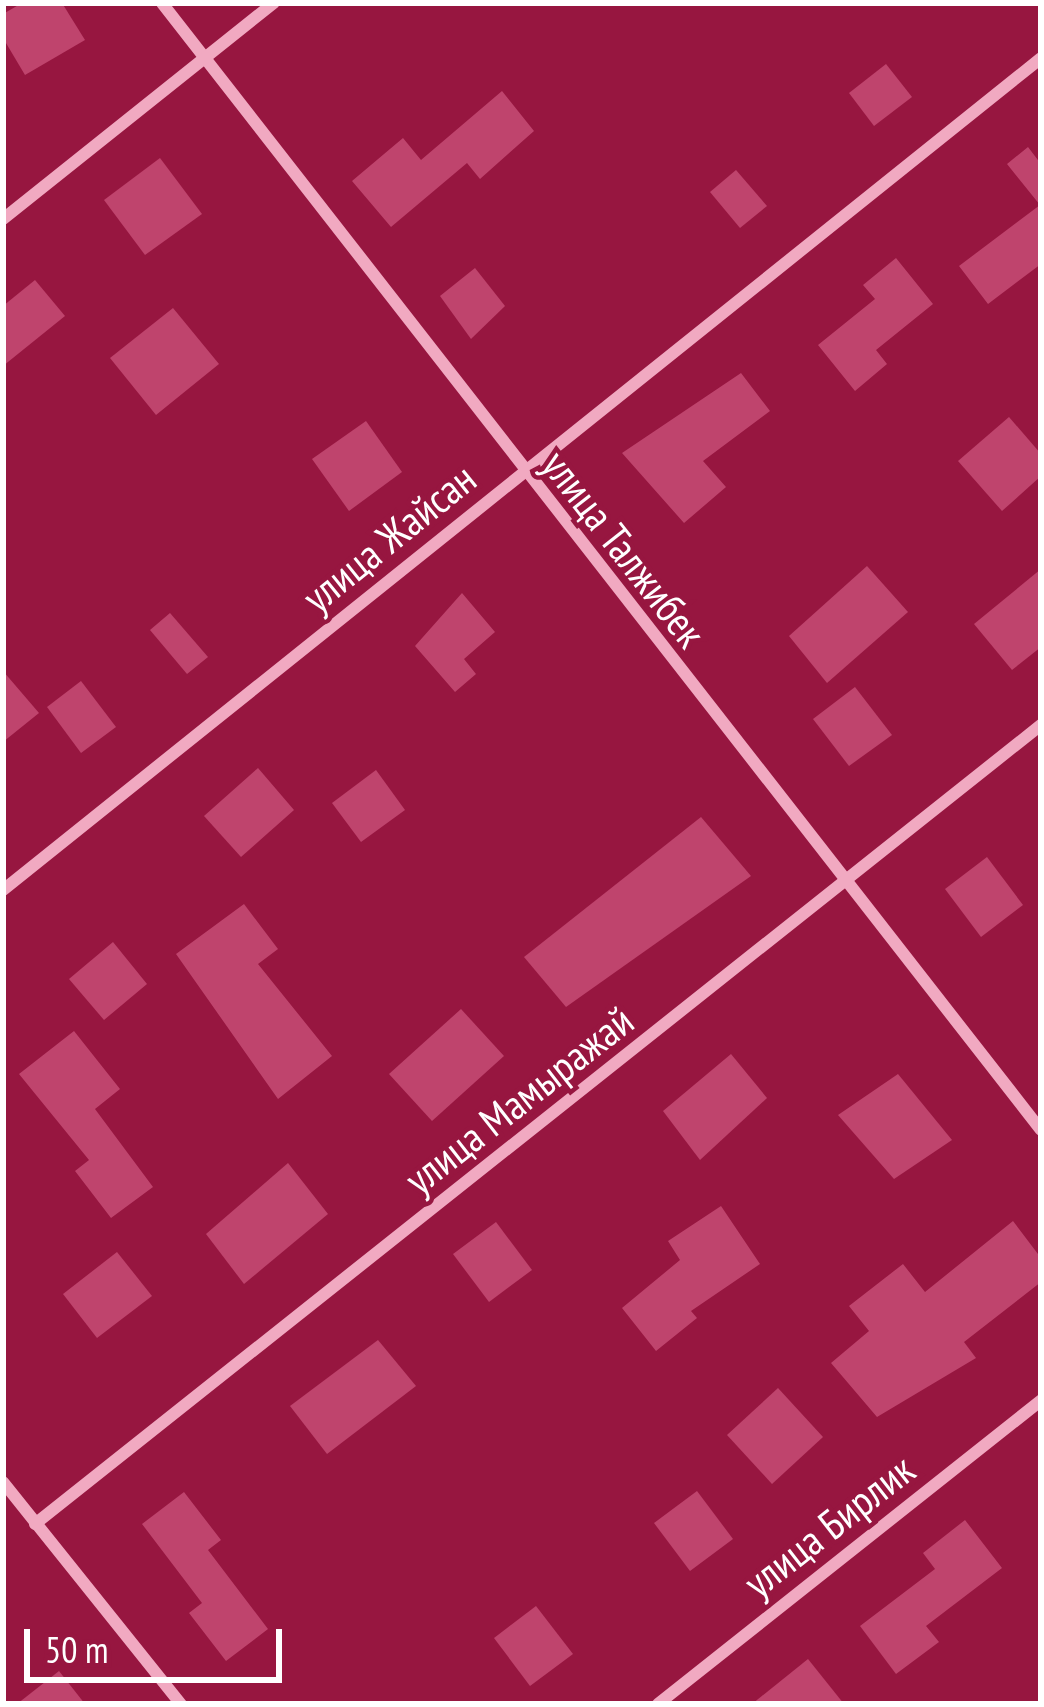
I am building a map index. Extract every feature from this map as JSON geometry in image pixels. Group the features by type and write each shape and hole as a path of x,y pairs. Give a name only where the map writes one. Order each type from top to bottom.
{"street":[{"name":"улица Талжибек","path":"162,3 208,56 523,472 845,885 1041,1130"},
{"path":"3,219 274,3"},
{"name":"улица Жайсан","path":"3,890 1041,58"},
{"name":"улица Мамыражай","path":"35,1524 1041,725"},
{"name":"улица Бирлик","path":"658,1704 1041,1400"},
{"path":"3,1482 181,1704"}],"building":[{"path":"22,3 62,3 85,40 25,75 3,38 3,14"},
{"path":"886,64 912,97 874,126 849,93"},
{"path":"502,91 534,131 480,179 467,163 391,227 352,181 403,138 421,160"},
{"path":"1028,147 1041,164 1041,264 988,304 959,266 1040,205 1007,164"},
{"path":"160,158 202,214 145,255 104,200"},
{"path":"736,170 767,206 740,228 710,192"},
{"path":"896,258 933,304 876,350 887,364 855,391 818,345 875,299 863,285"},
{"path":"475,268 505,306 471,339 440,296"},
{"path":"35,280 65,316 3,366 3,306"},
{"path":"173,308 219,364 156,415 110,358"},
{"path":"741,373 770,411 703,461 726,487 684,523 622,453"},
{"path":"1009,417 1041,454 1041,476 1002,511 958,461"},
{"path":"366,421 402,472 349,511 312,459"},
{"path":"867,566 908,612 827,683 789,636"},
{"path":"1041,569 1041,647 1012,670 974,624"},
{"path":"462,593 495,632 464,659 476,674 455,692 415,646"},
{"path":"170,613 208,657 187,674 150,630"},
{"path":"3,671 39,713 3,742"},
{"path":"81,681 116,727 81,753 47,707"},
{"path":"855,687 892,735 849,766 813,719"},
{"path":"258,768 294,810 241,857 204,816"},
{"path":"376,770 405,810 361,842 332,803"},
{"path":"701,817 751,876 566,1007 524,957"},
{"path":"987,857 1023,905 981,937 945,889"},
{"path":"244,904 278,949 258,964 332,1056 278,1099 176,954"},
{"path":"113,942 147,984 104,1020 69,979"},
{"path":"461,1009 504,1056 432,1121 389,1074"},
{"path":"74,1031 120,1089 95,1109 153,1187 111,1218 75,1171 89,1160 19,1074"},
{"path":"731,1054 767,1098 700,1160 663,1111"},
{"path":"898,1074 952,1140 894,1179 838,1115"},
{"path":"288,1163 328,1214 244,1284 206,1234"},
{"path":"721,1206 760,1264 691,1311 697,1318 656,1351 622,1308 680,1260 668,1241"},
{"path":"1013,1221 1041,1258 1041,1282 964,1342 976,1358 877,1417 831,1363 869,1331 849,1306 903,1264 925,1292"},
{"path":"496,1222 532,1270 489,1302 453,1254"},
{"path":"117,1252 152,1296 97,1338 63,1294"},
{"path":"378,1340 416,1386 327,1454 290,1406"},
{"path":"778,1388 823,1437 772,1484 727,1435"},
{"path":"697,1491 733,1539 690,1571 654,1523"},
{"path":"184,1492 221,1540 208,1550 268,1629 226,1661 189,1613 202,1603 142,1524"},
{"path":"965,1520 1002,1568 926,1626 939,1642 896,1674 860,1626 935,1569 923,1553"},
{"path":"536,1606 573,1654 530,1686 494,1638"},
{"path":"808,1659 844,1704 752,1704"},
{"path":"59,1671 85,1704 17,1704"}]}
